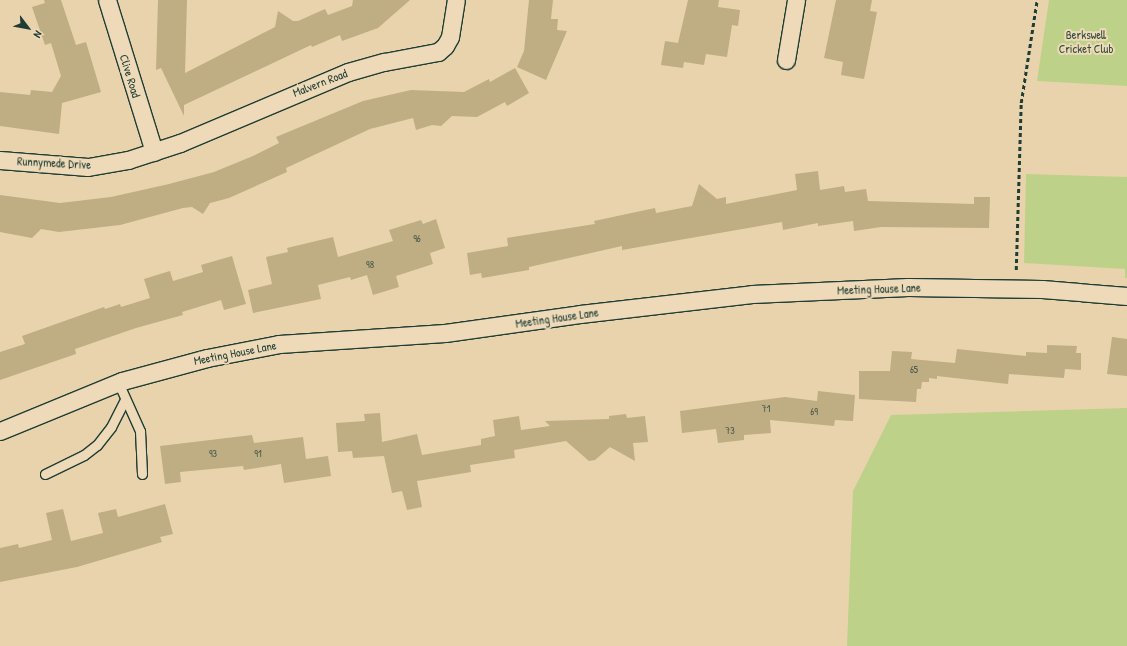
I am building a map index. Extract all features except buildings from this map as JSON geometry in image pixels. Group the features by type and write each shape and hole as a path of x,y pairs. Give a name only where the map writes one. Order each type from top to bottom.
{"street":[{"name":"Clive Road","path":"107,0 154,152"},
{"name":"Malvern Road","path":"154,152 348,72 384,62 426,56 438,52 445,46 450,37 456,0"},
{"path":"786,60 796,0"},
{"name":"Runnymede Drive","path":"0,160 88,167 122,162 154,152"},
{"name":"Meeting House Lane","path":"0,430 118,382 248,348 445,333 667,303 752,294 908,287 1018,289 1127,296"}],"lane":[{"path":"118,382 140,431 142,474"},
{"path":"45,474 84,456 97,445 111,427 125,400"}],"path":[{"path":"1018,289 1021,103 1038,0"}],"green space":[{"name":"Berkswell Cricket Club","path":"1049,0 1127,0 1127,86 1037,81"},
{"path":"1026,174 1127,177 1127,278 1125,278 1125,269 1024,263"},
{"path":"1127,408 1127,646 847,646 853,491 891,415"}]}
